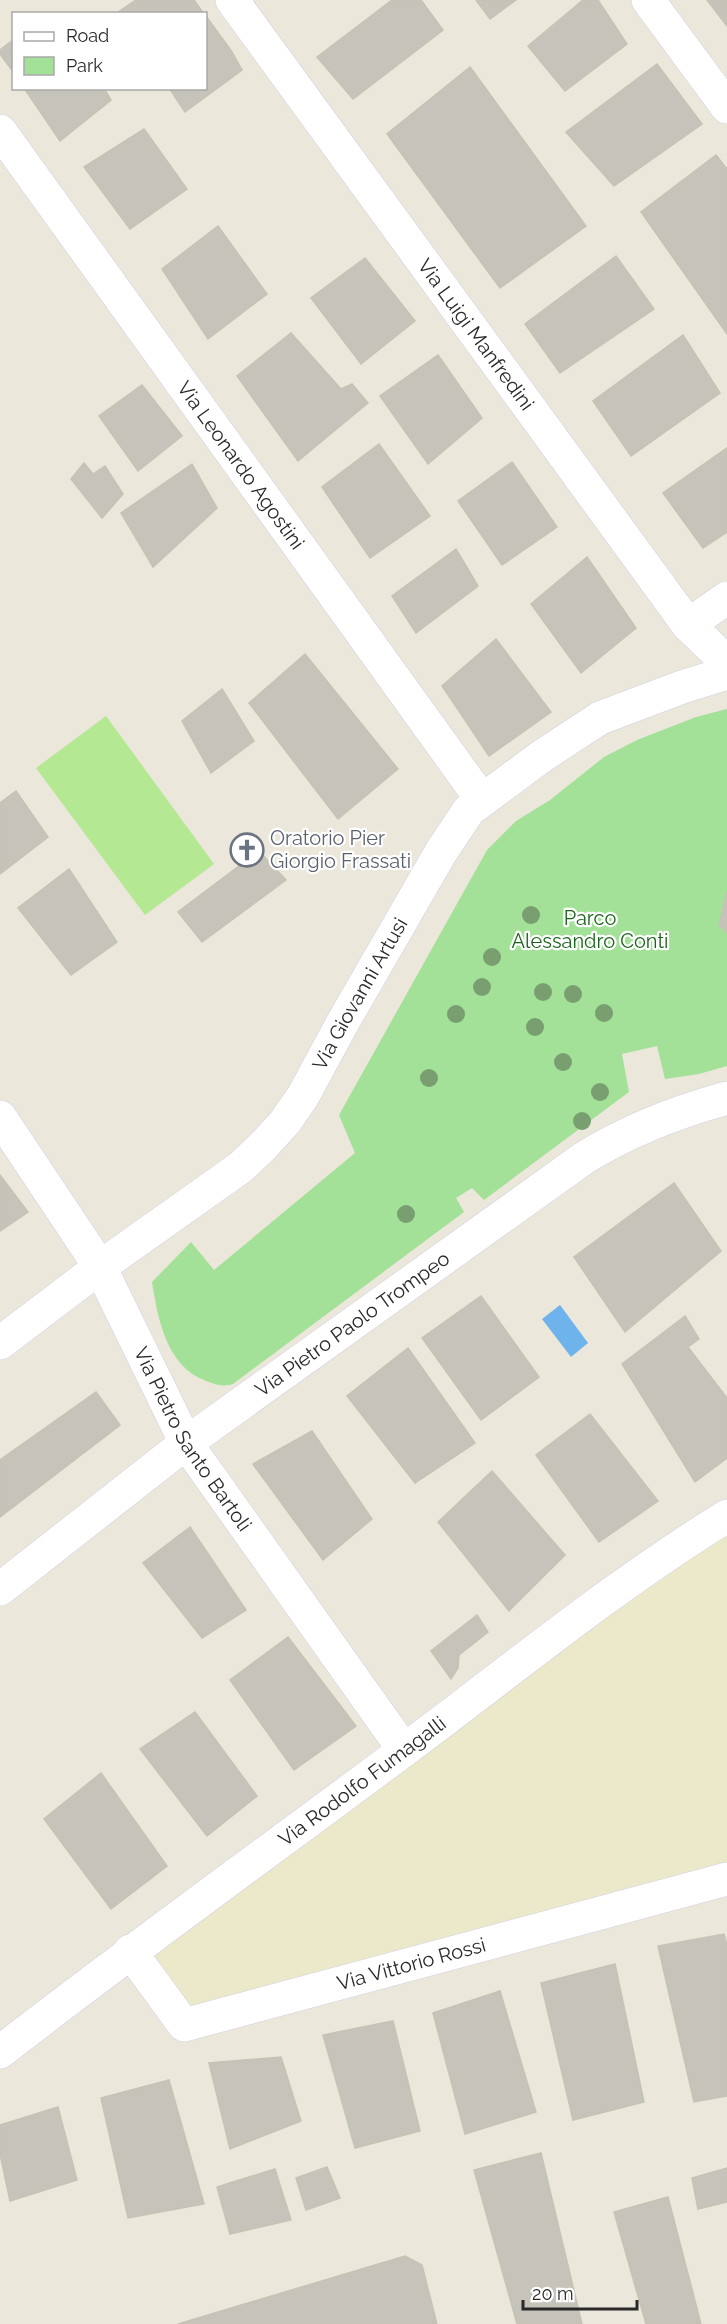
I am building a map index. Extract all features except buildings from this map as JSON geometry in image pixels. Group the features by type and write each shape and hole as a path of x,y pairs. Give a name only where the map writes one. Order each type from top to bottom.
{"street":[{"name":"Via Luigi Manfredini","path":"232,0 688,625 727,662"},
{"path":"648,0 727,107"},
{"name":"Via Leonardo Agostini","path":"0,131 482,800"},
{"path":"688,625 727,598"},
{"name":"Via Giovanni Artusi","path":"0,1343 100,1267 241,1167 285,1122 303,1096 446,844 470,810 572,735 600,718 682,687 727,673"},
{"name":"Via Pietro Paolo Trompeo","path":"0,1589 186,1443 584,1158 622,1136 657,1120 727,1098"},
{"name":"Via Pietro Santo Bartoli","path":"0,1117 100,1267 186,1443 404,1750"},
{"name":"Via Rodolfo Fumagalli","path":"0,2052 130,1951 670,1551 727,1516"},
{"name":"Via Vittorio Rossi","path":"130,1951 184,2025 727,1879"}],"shaded area":[{"path":"727,1516 727,1879 184,2025 130,1951"}],"green space":[{"name":"Parco Alessandro Conti","path":"727,709 727,892 719,925 727,933 727,1066 699,1074 665,1079 657,1046 622,1054 629,1092 484,1200 472,1188 456,1198 464,1212 233,1384 216,1384 192,1374 173,1353 166,1340 157,1311 152,1282 191,1242 214,1270 355,1153 339,1115 487,850 516,821 550,800 604,757 637,740 696,717"},
{"path":"106,716 214,864 145,915 36,768"}],"water":[{"path":"560,1305 588,1343 571,1357 542,1319"}],"place":[{"name":"Oratorio Pier Giorgio Frassati","path":"247,850"}]}
